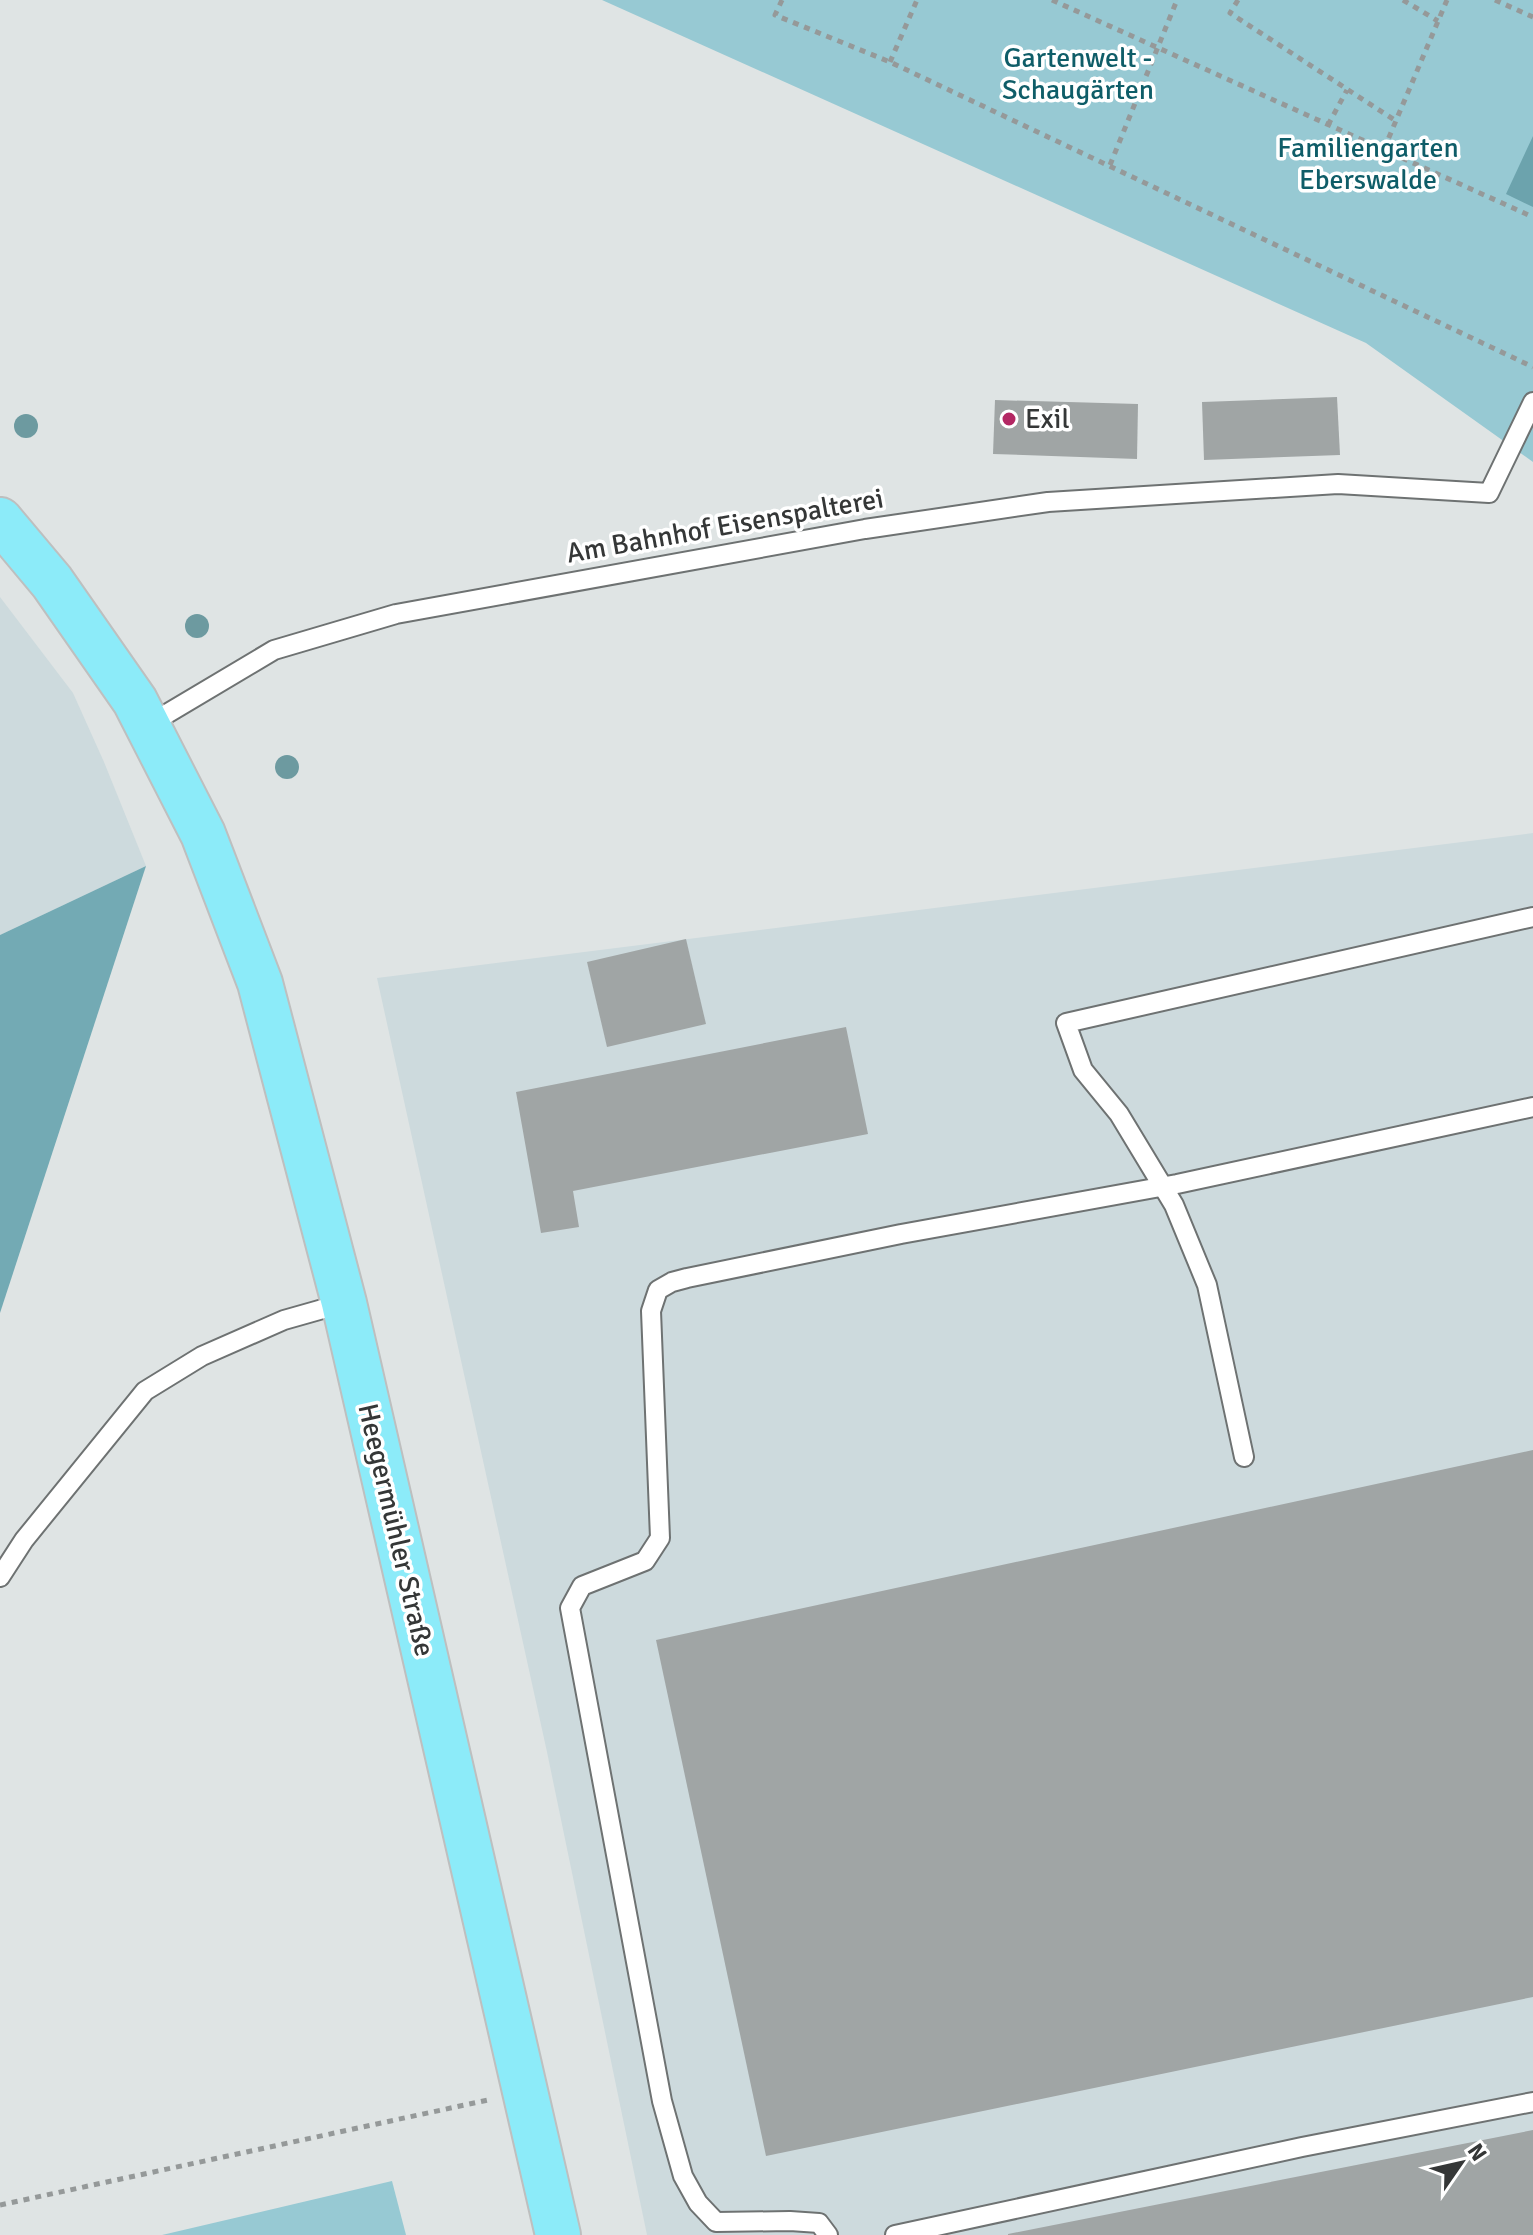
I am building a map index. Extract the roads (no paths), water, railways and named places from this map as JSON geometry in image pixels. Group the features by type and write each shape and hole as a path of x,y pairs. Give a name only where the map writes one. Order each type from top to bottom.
{"main road":[{"name":"Heegermühler Straße","path":"0,520 52,582 135,701 203,834 260,983 344,1303 558,2235"}],"lane":[{"name":"Am Bahnhof Eisenspalterei","path":"148,725 274,650 396,614 865,529 1048,502 1338,484 1489,493 1533,402"},
{"path":"1244,1457 1207,1285 1174,1205 1119,1114 1083,1070 1066,1023 1533,917"},
{"path":"828,2235 819,2223 716,2222 698,2203 683,2176 659,2085 570,1608 582,1586 645,1561 660,1538 651,1311 658,1290 687,1278 901,1234 1163,1186 1533,1107"},
{"path":"0,1577 24,1540 145,1391 202,1356 284,1320 344,1303"},
{"path":"895,2235 1302,2147 1533,2102"}],"place":[{"name":"Exil","path":"1009,419"}],"park label":[{"name":"Gartenwelt - Schaugärten","path":"1078,74"},
{"name":"Familiengarten Eberswalde","path":"1368,164"}]}
